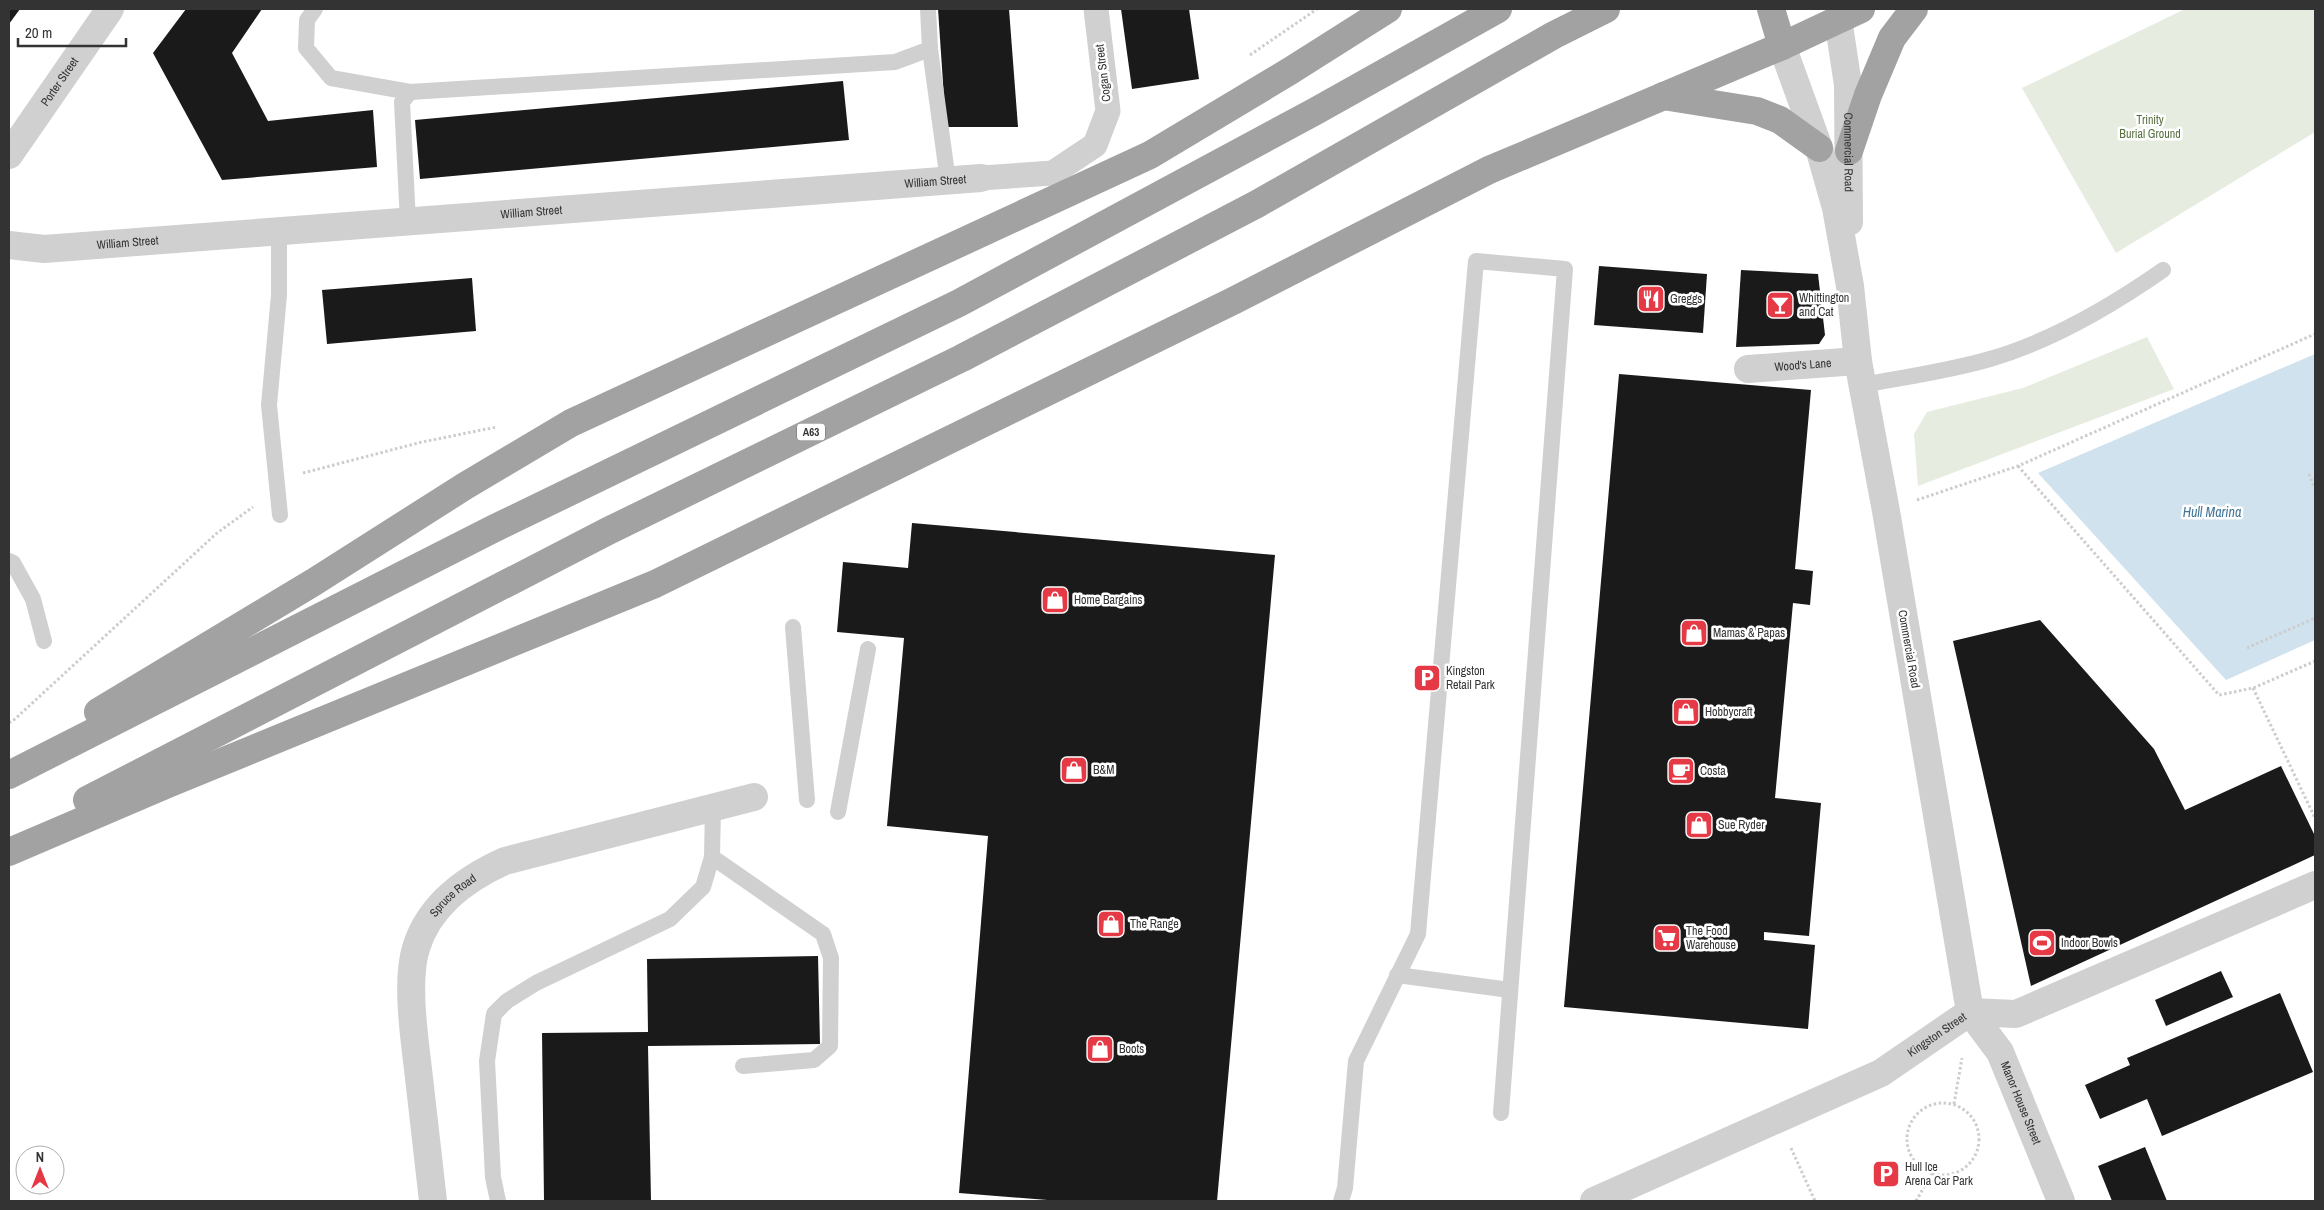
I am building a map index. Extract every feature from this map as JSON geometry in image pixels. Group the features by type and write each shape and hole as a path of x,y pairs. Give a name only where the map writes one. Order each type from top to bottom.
{"highway":[{"path":"9,766 314,582 465,486 572,423 1150,155 1290,71 1388,9"},
{"path":"9,775 493,529 959,303 1314,112 1498,9"},
{"name":"A63","path":"9,842 314,682 600,536 945,367 1257,204 1554,35 1606,9"},
{"path":"1771,9 1782,46"},
{"path":"1849,151 1868,95 1892,38 1914,9"},
{"path":"9,852 177,780 655,584 1233,301 1489,170 1782,46 1845,12"},
{"path":"1663,96 1757,111 1780,120 1819,148"}],"street":[{"name":"Porter Street","path":"9,155 110,9"},
{"name":"Cogan Street","path":"1053,173 1096,145 1108,111 1096,9"},
{"name":"Commercial Road","path":"1845,12 1848,85 1850,286"},
{"name":"Commercial Road","path":"1782,46 1819,148 1836,208 1850,286 1860,373 1970,1012"},
{"name":"William Street","path":"9,245 44,249 1053,173"},
{"name":"Wood's Lane","path":"1748,369 1860,373"},
{"name":"Spruce Road","path":"434,1201 412,1020 412,984 415,949 436,912 459,887 481,872 505,861 754,797"},
{"name":"Kingston Street","path":"1594,1201 1881,1073 1970,1012 2016,1014 2315,885"},
{"name":"Manor House Street","path":"1970,1012 2000,1052 2061,1201"}],"lane":[{"path":"315,9 307,20 306,48 331,78 410,92 895,62 930,49"},
{"path":"928,9 930,49 948,181"},
{"path":"408,222 402,102 410,92"},
{"path":"278,231 278,296 269,404 280,515"},
{"path":"1341,1201 1345,1188 1356,1061 1396,975 1418,934 1476,261 1566,269 1501,1113"},
{"path":"1860,373 1990,359 2050,337 2138,288 2163,270"},
{"path":"9,561 13,563 33,599 44,640"},
{"path":"793,627 807,800"},
{"path":"838,812 868,650"},
{"path":"498,1201 493,1177 487,1061 494,1014 507,1001 536,983 670,920 703,887 712,858 713,807"},
{"path":"712,858 823,934 831,958 830,1046 814,1060 743,1066"},
{"path":"1396,975 1510,990"}],"path":[{"path":"1944,490 2018,466 2315,334"},
{"path":"2018,466 2219,695 2253,688 2315,661"},
{"path":"2309,474 2315,489"},
{"path":"2247,648 2315,618"},
{"path":"2253,688 2315,818"},
{"path":"1949,1102 1971,1114 1978,1125 1980,1138 1978,1150 1965,1169 1943,1175 1932,1173 1922,1168 1908,1150 1909,1127 1915,1116 1924,1107 1936,1103 1949,1102"},
{"path":"1797,1158 1815,1201"},
{"path":"1916,1201 1932,1173"}],"green space":[{"name":"Trinity Burial Ground","path":"2185,9 2315,9 2315,132 2116,253 2022,88"},
{"path":"2147,337 2174,389 1918,486 1914,434 1927,412 2023,388"}],"water":[{"name":"Hull Marina","path":"2315,354 2315,640 2226,680 2038,473"}],"building":[{"path":"9,9 20,9 9,24"},
{"path":"186,9 262,9 232,53 268,121 373,110 377,167 222,180 153,53"},
{"path":"938,9 1009,9 1018,127 946,127"},
{"path":"1121,9 1189,9 1199,79 1132,89"},
{"path":"843,81 849,140 420,179 415,120"},
{"name":"Greggs","path":"1599,266 1707,274 1703,333 1594,325"},
{"name":"Whittington and Cat","path":"1741,270 1818,274 1825,335 1819,344 1736,347"},
{"path":"472,278 476,331 327,344 322,290"},
{"path":"1619,374 1811,390 1795,569 1813,571 1810,605 1793,603 1775,798 1821,803 1809,936 1764,932 1764,940 1815,945 1808,1029 1564,1007"},
{"path":"912,523 1275,555 1217,1201 1060,1201 959,1193 988,836 887,826 904,638 837,632 843,562 908,568"},
{"path":"2040,620 2154,749 2185,810 2281,766 2315,836 2315,855 2031,986 1953,641"},
{"path":"818,956 820,1044 648,1046 651,1201 544,1201 542,1033 648,1032 647,959"},
{"path":"2221,971 2233,997 2166,1026 2155,1000"},
{"path":"2280,993 2313,1072 2162,1136 2147,1099 2100,1119 2085,1085 2130,1065 2127,1058"},
{"path":"2145,1147 2167,1201 2112,1201 2098,1166"}],"place":[{"name":"Greggs","path":"1651,299"},
{"name":"Whittington and Cat","path":"1780,305"},
{"name":"Home Bargains","path":"1055,600"},
{"name":"Mamas & Papas","path":"1694,633"},
{"name":"Kingston Retail Park","path":"1427,678"},
{"name":"Hobbycraft","path":"1686,712"},
{"name":"B&M","path":"1074,770"},
{"name":"Costa","path":"1681,771"},
{"name":"Sue Ryder","path":"1699,825"},
{"name":"The Range","path":"1111,924"},
{"name":"The Food Warehouse","path":"1667,938"},
{"name":"Indoor Bowls","path":"2042,943"},
{"name":"Boots","path":"1100,1049"},
{"name":"Hull Ice Arena Car Park","path":"1886,1174"}]}
